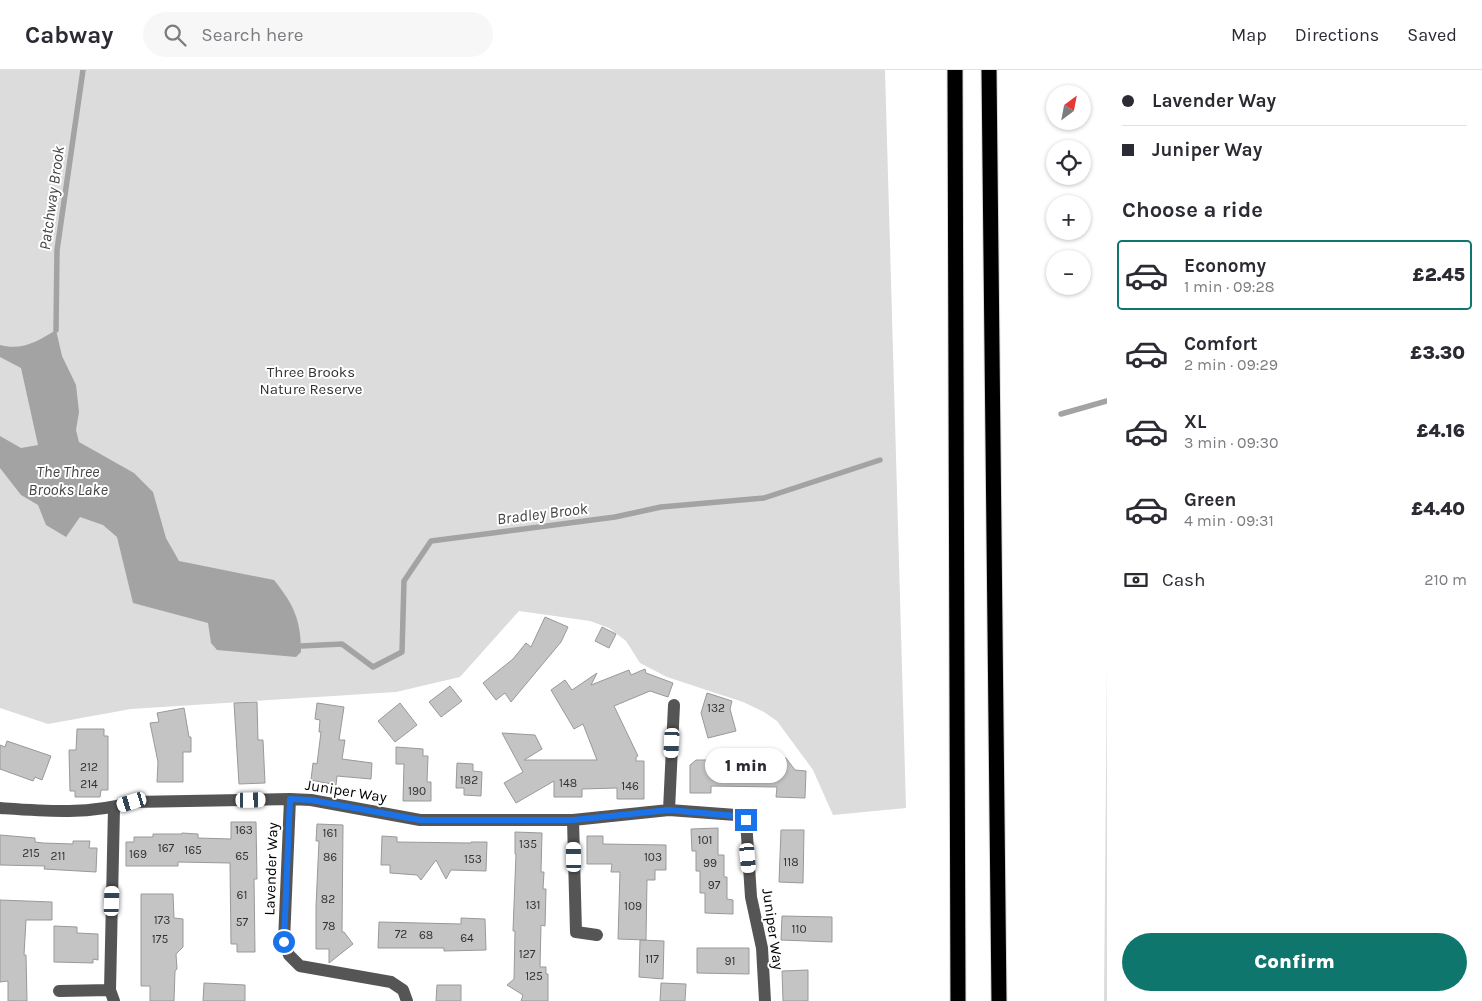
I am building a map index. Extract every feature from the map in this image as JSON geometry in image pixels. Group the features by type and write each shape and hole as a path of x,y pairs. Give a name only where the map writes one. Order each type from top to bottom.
{"highway":[{"path":"955,70 958,1001"},
{"path":"989,70 999,1001"}],"street":[{"path":"669,810 674,705"},
{"name":"Juniper Way","path":"0,808 46,812 114,808 132,802 290,799 311,800 420,820 573,820 669,810 736,816 746,820 752,896 762,948 765,1001"},
{"name":"Lavender Way","path":"290,799 284,942 289,955 300,966 391,982 403,990 407,1001"},
{"path":"59,991 112,995 114,808"},
{"path":"573,820 576,932 597,935"}],"green space":[{"name":"Three Brooks Nature Reserve","path":"0,70 885,70 906,808 833,815 813,770 777,721 764,712 743,702 667,677 640,663 626,641 609,628 590,621 519,611 460,677 396,692 131,709 48,724 0,708"},
{"path":"1107,662 1107,1001 1104,1001"}],"water":[{"name":"The Three Brooks Lake","path":"56,330 62,356 76,385 79,412 76,430 79,442 134,473 153,492 166,538 179,561 274,580 287,597 298,622 301,652 296,657 217,650 211,643 208,623 133,603 117,537 103,525 80,517 66,537 46,525 38,505 21,495 0,468 0,436 21,448 38,445 21,368 0,357 0,345 8,347 23,346"}],"building":[{"path":"545,617 568,627 561,642 511,702 505,693 496,700 483,683 513,659 526,643 531,647"},
{"path":"602,627 616,634 609,648 595,641"},
{"path":"645,669 646,673 673,683 668,697 650,691 614,706 638,756 636,761 644,761 644,799 617,799 617,788 582,789 582,797 554,797 554,781 516,803 504,783 523,772 502,733 535,735 542,749 524,760 597,760 583,724 574,729 551,690 565,680 572,690 597,673 591,685 629,670 631,675"},
{"path":"450,686 462,701 441,717 429,702"},
{"path":"707,693 732,701 730,709 736,731 708,738 701,713"},
{"path":"257,702 258,740 263,740 265,783 239,784 234,703"},
{"path":"317,703 344,707 339,740 345,740 342,759 372,763 371,779 337,776 336,785 311,780 313,763 317,764 321,732 319,732 320,720 315,719"},
{"path":"400,703 417,725 395,742 378,721"},
{"path":"184,708 189,737 191,737 191,752 183,752 183,782 157,782 158,762 150,723 159,722 157,713"},
{"path":"77,729 104,729 104,736 108,736 108,790 101,790 100,797 75,797 75,791 70,791 69,750 76,750"},
{"path":"7,741 51,756 42,780 35,777 33,781 0,769 0,745 5,747"},
{"path":"396,747 423,749 423,756 428,756 427,782 431,782 431,801 403,801 404,764 396,764"},
{"path":"763,756 786,758 795,770 806,771 805,798 776,797 777,787 711,786 711,793 690,793 690,765 696,760 763,760"},
{"path":"457,763 473,764 473,771 482,772 481,796 464,795 464,788 456,788"},
{"path":"231,822 256,822 257,879 254,879 255,952 237,952 237,944 231,944 230,863 178,862 178,866 126,866 126,842 134,842 134,837 153,837 153,834 182,833 198,834 198,838 231,839"},
{"path":"317,824 343,825 342,932 353,944 329,963 329,949 316,949 319,841 316,841"},
{"path":"718,828 718,855 724,855 727,899 733,900 733,914 705,913 705,893 700,893 700,871 696,871 696,851 692,851 691,829"},
{"path":"781,830 804,830 803,883 779,882"},
{"path":"515,832 542,833 541,872 544,872 543,889 546,889 545,926 541,925 540,967 546,967 546,974 548,974 548,1001 521,1001 523,995 507,985 514,979"},
{"path":"0,835 35,838 35,842 43,843 73,844 73,841 90,841 89,848 97,848 96,872 44,869 45,866 0,865"},
{"path":"382,836 397,837 397,842 487,842 486,871 451,870 446,879 436,860 421,880 417,875 390,873 390,865 381,865"},
{"path":"587,836 603,836 603,844 666,845 666,870 655,870 655,880 647,880 646,940 618,939 620,872 611,872 612,864 587,864"},
{"path":"141,894 173,894 174,918 183,919 183,947 176,954 177,969 175,971 174,1001 150,1001 150,986 141,986"},
{"path":"0,900 52,902 52,920 26,920 24,955 26,955 27,1001 8,1001 8,981 0,982"},
{"path":"782,916 832,917 832,942 781,940"},
{"path":"461,918 485,919 486,950 444,951 444,948 378,948 379,922 461,924"},
{"path":"54,926 77,927 77,933 98,934 98,960 93,959 93,963 54,962"},
{"path":"640,940 664,941 663,979 639,977"},
{"path":"697,948 749,948 749,974 697,973"},
{"path":"808,970 808,1001 783,1001 782,971"},
{"path":"204,983 245,985 245,1001 203,1001"},
{"path":"661,983 686,984 685,1001 660,1001"},
{"path":"437,985 461,985 461,1001 436,1001"}],"waterway":[{"name":"Patchway Brook","path":"56,330 57,250 83,70"},
{"path":"1061,414 1107,401"},
{"name":"Bradley Brook","path":"301,646 342,644 373,667 402,652 404,581 431,541 615,517 661,507 764,498 880,460"}],"route":[{"path":"284,942 290,799 311,800 420,820 451,818 573,820 669,810 736,816 746,820"}]}
